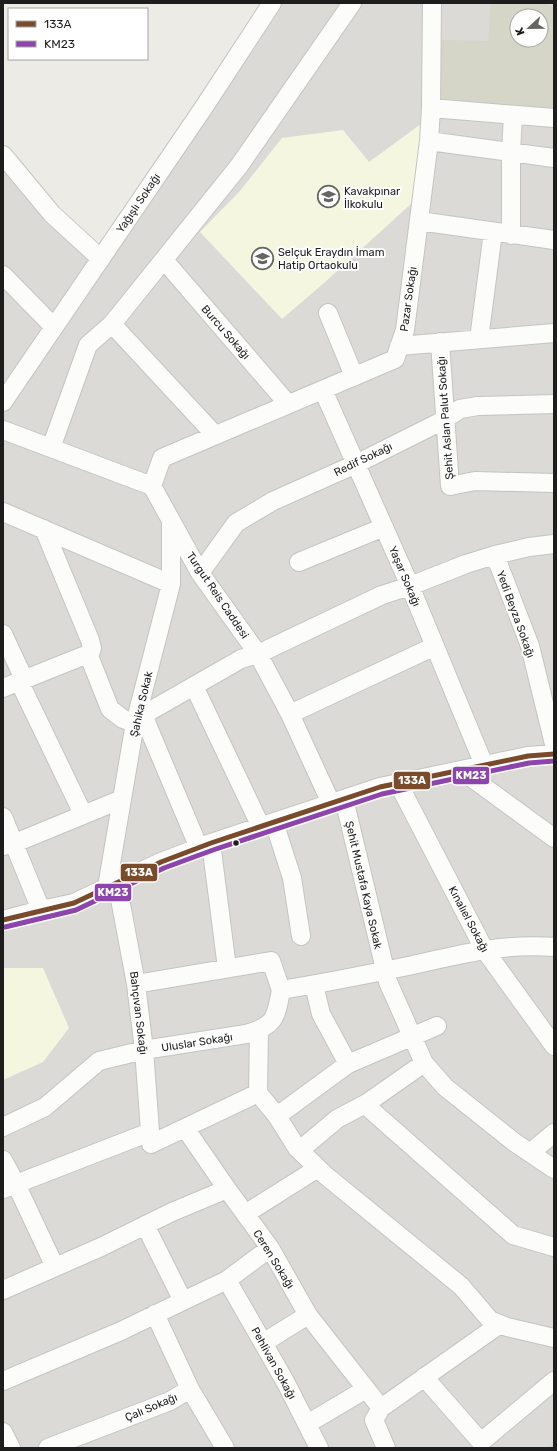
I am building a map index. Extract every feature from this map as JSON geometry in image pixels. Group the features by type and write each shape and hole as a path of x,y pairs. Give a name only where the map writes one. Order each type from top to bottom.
{"street":[{"name":"Yağışlı Sokağı","path":"3,402 204,107 272,3"},
{"path":"51,448 88,345 112,324 239,166 352,3"},
{"name":"Pazar Sokağı","path":"152,486 162,458 395,359 405,330 429,141 431,108 432,3"},
{"path":"431,108 554,118"},
{"path":"511,235 511,152 513,115"},
{"path":"429,141 554,158"},
{"path":"3,155 52,214 101,259"},
{"path":"419,221 554,240"},
{"path":"479,339 493,232"},
{"name":"Burcu Sokağı","path":"164,260 288,404"},
{"path":"3,275 54,327"},
{"path":"328,313 354,376"},
{"path":"112,324 215,435"},
{"path":"400,346 554,333"},
{"name":"Şehit Aslan Palut Sokağı","path":"440,342 444,420 450,486 475,481 554,483"},
{"name":"Yaşar Sokağı","path":"323,390 410,586 484,765"},
{"name":"Redif Sokağı","path":"200,573 236,524 272,501 356,464 444,420 460,409 478,406 554,404"},
{"path":"3,430 152,486"},
{"name":"Turgut Reis Caddesi","path":"152,486 200,573 258,654 337,801"},
{"path":"3,512 171,584"},
{"name":"Şahika Sokak","path":"112,885 122,799 139,719 171,584 171,521"},
{"path":"299,562 384,527"},
{"path":"44,530 90,640 92,648 89,656 110,709 123,719 139,719 241,659 258,654 382,595 495,555 529,547 554,544"},
{"name":"Yedi Beyza Sokağı","path":"495,555 530,646 554,744"},
{"path":"3,634 15,683 83,814"},
{"path":"290,714 435,646"},
{"path":"15,683 83,656 89,656"},
{"path":"194,686 267,824 292,878 301,936"},
{"path":"139,719 205,846 227,968"},
{"path":"3,920 74,903 161,862 380,786 528,756 554,754"},
{"path":"461,770 554,838"},
{"name":"Kınalıel Sokağı","path":"398,783 484,949 554,1046"},
{"path":"9,844 122,799"},
{"name":"Şehit Mustafa Kaya Sokak","path":"337,801 388,982 424,1063 445,1087 514,1142 554,1168"},
{"path":"3,817 9,844 41,910"},
{"name":"Bahçıvan Sokağı","path":"112,885 136,984 144,1050 150,1138"},
{"path":"136,984 271,960 281,990 385,971 484,949 534,946 554,947"},
{"path":"314,985 321,1014 348,1064"},
{"name":"Uluslar Sokağı","path":"3,1127 45,1107 99,1061 144,1050 259,1031 270,1024 277,1013 281,990"},
{"path":"277,1116 348,1064 437,1026"},
{"path":"259,1031 258,1094 277,1116 300,1150 325,1176 461,1286 490,1320 507,1327 554,1338"},
{"path":"300,1150 337,1119 367,1103 424,1063"},
{"path":"9,1187 150,1138 185,1128 258,1094"},
{"path":"367,1103 371,1110 513,1235 554,1247"},
{"name":"Ceren Sokağı","path":"185,1128 270,1248 308,1315 381,1408"},
{"path":"530,1153 554,1133"},
{"path":"3,1160 9,1187 55,1267"},
{"path":"245,1214 318,1168"},
{"path":"3,1290 101,1247 172,1212 227,1189"},
{"path":"145,1226 183,1301"},
{"path":"3,1381 121,1331 227,1280 270,1248"},
{"name":"Pehlivan Sokağı","path":"227,1280 286,1383 319,1448"},
{"path":"155,1314 190,1389"},
{"path":"263,1343 308,1315"},
{"path":"386,1448 374,1420 381,1408 500,1324"},
{"path":"424,1377 484,1445 554,1382"},
{"name":"Çalı Sokağı","path":"48,1448 170,1401 190,1389 225,1448"},
{"path":"306,1424 366,1389"},
{"path":"3,1432 11,1448"}],"shaded area":[{"path":"281,3 554,3 554,1448 3,1448 3,169 89,259"},
{"path":"491,3 544,3 554,7 554,112 439,100 442,40 488,41"},
{"name":"Kavakpınar İlkokulu","path":"425,121 412,203 282,319 200,232 240,191 282,138 343,130 369,162"},
{"path":"43,968 69,1028 43,1062 3,1080 3,969"}],"transit line":[{"name":"133A","path":"3,920 74,903 161,862 211,843 380,787 528,756 554,754"},
{"name":"KM23","path":"5,927 76,910 164,868 213,850 382,794 529,763 554,761"}],"place":[{"name":"Kavakpınar İlkokulu","path":"329,197"},
{"name":"Selçuk Eraydın İmam Hatip Ortaokulu","path":"262,258"}]}
